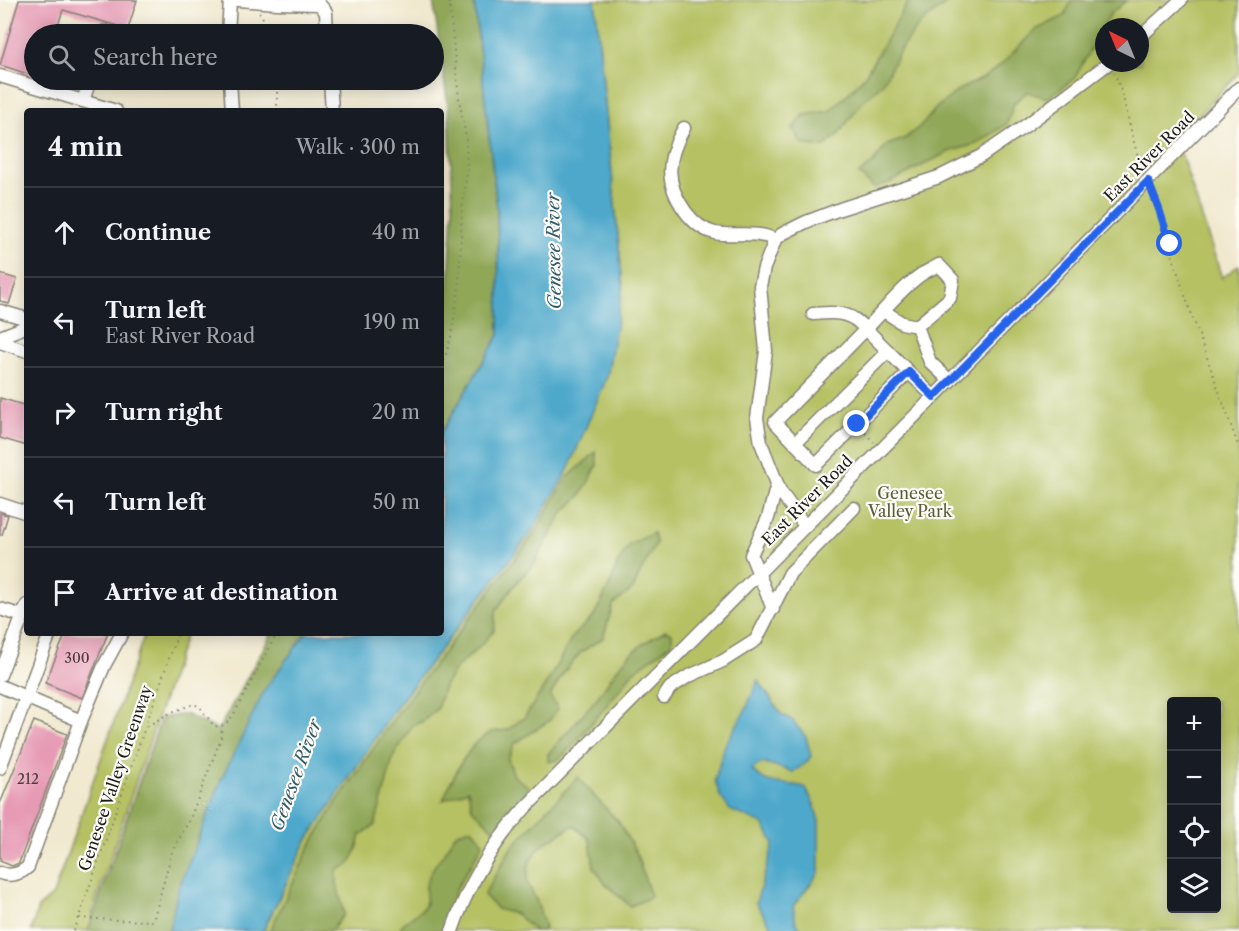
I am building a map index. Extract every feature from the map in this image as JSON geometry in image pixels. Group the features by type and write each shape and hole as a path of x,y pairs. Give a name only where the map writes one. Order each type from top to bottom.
{"street":[{"path":"229,24 230,0"},
{"path":"238,0 319,4 326,12 327,24"},
{"path":"1149,29 1181,0"},
{"path":"805,526 780,491 760,443 757,418 766,351 760,286 775,240 782,234 831,212 929,180 974,160 1028,124 1097,72"},
{"path":"0,76 24,83"},
{"name":"East River Road","path":"452,931 465,896 478,871 509,825 1239,88"},
{"path":"46,90 106,108"},
{"path":"83,101 87,90"},
{"path":"231,90 232,108"},
{"path":"331,90 332,108"},
{"path":"684,128 674,147 670,173 673,189 687,214 701,228 712,232 760,235 775,240"},
{"path":"909,372 816,465 775,422 894,298 921,275 939,265 953,280 950,298 917,326"},
{"path":"0,311 24,318"},
{"path":"884,311 902,323 917,326"},
{"path":"813,314 832,312 853,318 934,397"},
{"path":"917,326 930,362 950,381"},
{"path":"0,337 24,327"},
{"path":"0,342 24,350"},
{"path":"795,443 888,351"},
{"path":"773,609 751,555 768,518 777,484"},
{"path":"0,504 24,512"},
{"path":"664,697 670,688 687,676 723,661 756,640 790,573 854,508"},
{"path":"0,609 24,611"},
{"path":"0,675 24,614"},
{"path":"0,768 49,636"},
{"path":"0,873 20,874 28,867 81,722 104,666 120,636"},
{"path":"0,686 81,722"}],"path":[{"path":"444,361 452,333 459,286 462,209 467,175 466,138 459,99 449,0"},
{"path":"254,1 266,24"},
{"path":"1114,72 1138,156 1159,209 1183,290 1239,448"},
{"path":"277,90 277,108"},
{"path":"867,435 876,444"},
{"name":"Genesee Valley Greenway","path":"74,931 177,636"},
{"path":"147,726 172,712 194,704 200,707 214,726 227,723 275,636"},
{"path":"78,918 153,921 172,852 190,819 221,738 222,726"}],"green space":[{"path":"433,0 474,0 497,208 499,285 499,335 444,428 444,324 447,310 453,212 449,114 444,78 444,24 436,24"},
{"name":"Genesee Valley Park","path":"595,0 1239,0 1239,73 1176,139 1222,278 1239,265 1239,931 263,931 306,842 397,706 532,531 623,287"},
{"path":"909,0 951,0 920,24 902,47 882,84 862,102 838,135 824,147 802,144 793,128 804,115 829,111 850,92 866,74"},
{"path":"1072,0 1127,0 1108,18 1095,18 1095,42 1074,79 1047,98 1027,92 1014,103 1007,124 976,144 948,152 889,183 874,188 859,174 872,164 887,145 904,139 924,123 936,108 959,90 983,78 1001,65 1035,30 1064,16"},
{"path":"596,452 597,466 581,495 563,513 532,567 521,577 496,610 494,631 456,668 444,686 437,709 423,721 413,725 393,757 375,825 361,835 349,865 337,870 337,884 344,914 331,931 270,931 310,846 337,802 401,708 534,534 566,479"},
{"path":"653,533 656,543 633,589 613,605 603,638 581,652 564,672 550,696 558,709 549,721 515,743 508,759 514,776 529,787 514,812 494,830 472,808 468,790 443,800 461,763 475,743 491,732 507,730 525,717 573,636 594,616 617,564 629,545"},
{"path":"665,630 672,633 672,643 633,672 574,744 558,760 548,762 548,754 597,698 628,656"},
{"path":"144,636 185,636 92,912 100,923 97,931 31,931 38,908 53,895"},
{"path":"270,636 304,636 266,689 222,778 178,890 169,931 88,931 161,718 185,714 218,730"},
{"path":"578,777 618,821 636,852 651,897 630,906 604,882 594,867 590,840 573,825 540,847 529,862 527,882 537,902 545,928 542,931 535,931 516,914 497,909 484,895 511,848"},
{"path":"466,829 473,829 483,843 456,889 443,931 399,931 404,923 425,905 426,886 431,871 453,837"}],"water":[{"name":"Genesee River","path":"474,0 595,0 623,287 607,377 568,470 532,531 397,706 306,842 263,931 169,931 178,890 222,778 265,689 304,636 444,636 444,428 499,335 497,208"},
{"path":"758,680 781,714 792,720 806,737 811,756 806,763 793,772 763,763 752,770 770,782 805,787 814,804 819,821 819,873 793,906 796,923 802,931 774,931 756,903 774,843 763,824 730,810 720,796 715,780 725,745 746,709"}],"building":[{"path":"19,0 137,0 130,24 111,24 63,10 58,24 24,24 24,73 0,65"},
{"path":"0,274 17,279 9,304 0,301"},
{"path":"0,398 24,405 24,445 0,438"},
{"path":"0,513 8,515 2,535 0,535"},
{"path":"65,636 107,636 82,698 45,683"},
{"path":"34,721 67,734 19,863 12,866 0,861 0,804"}],"route":[{"path":"857,424 909,372 934,397 1148,181 1170,244"}]}
